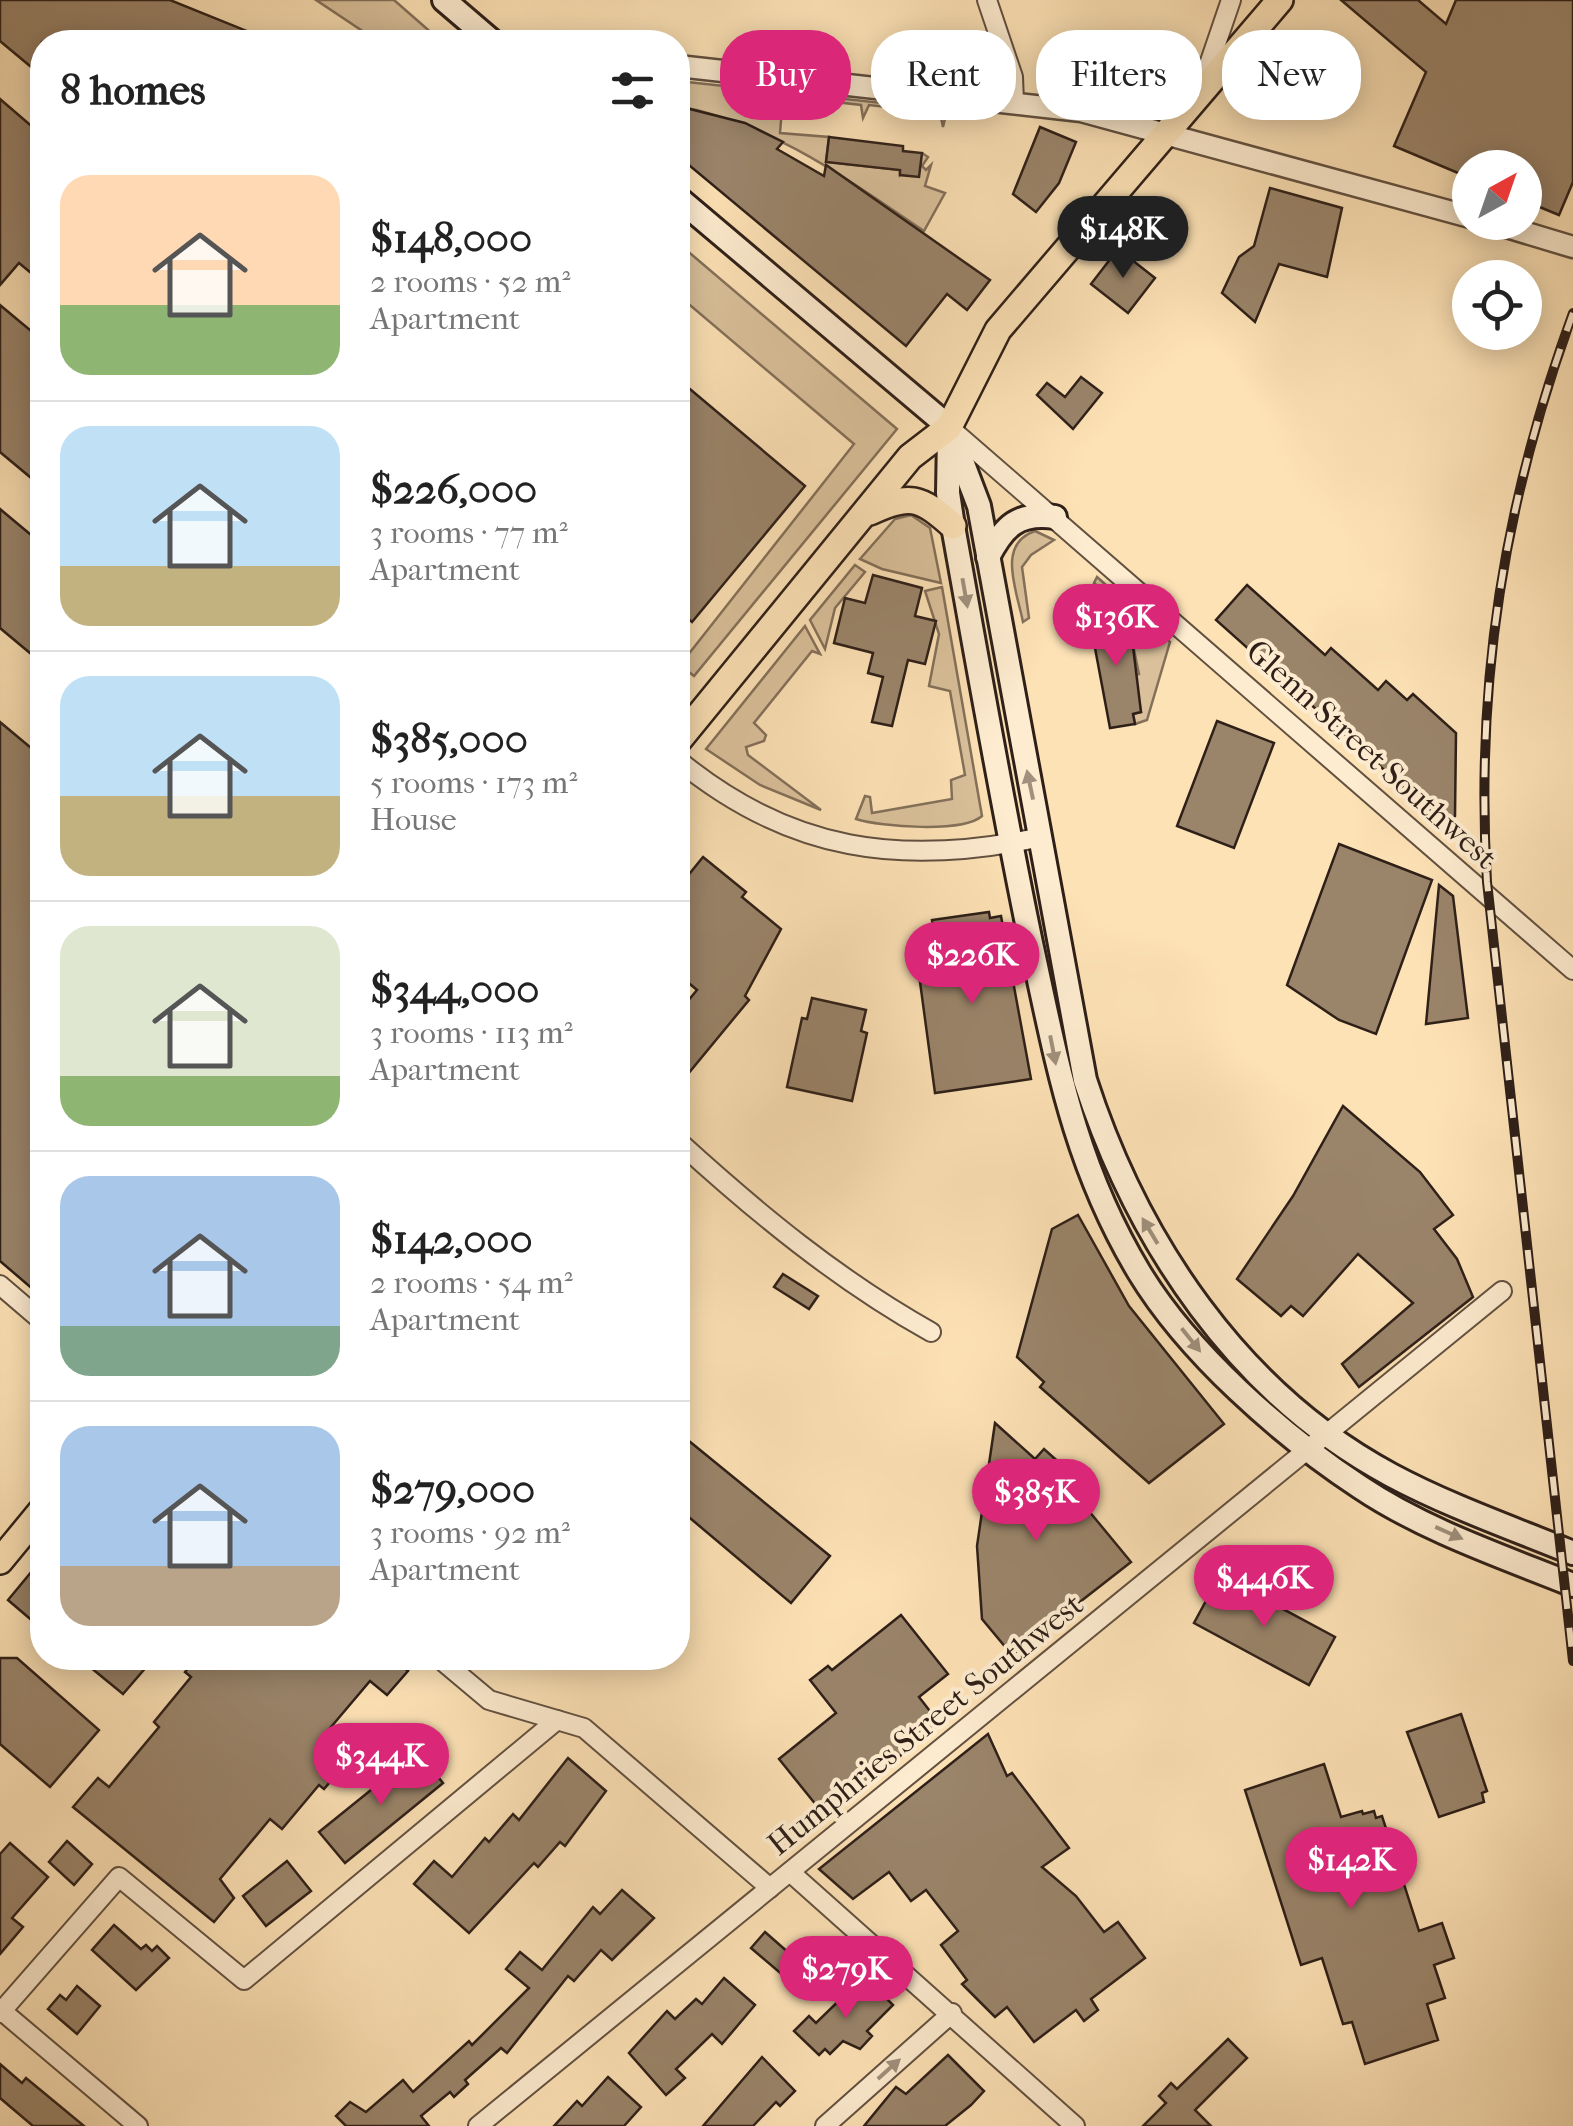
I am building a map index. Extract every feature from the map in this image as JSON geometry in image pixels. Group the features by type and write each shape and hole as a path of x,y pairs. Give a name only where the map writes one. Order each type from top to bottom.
{"main road":[{"path":"444,0 479,30"},
{"path":"1202,91 1280,0"},
{"path":"690,725 910,457 949,427 998,330 1176,120"},
{"path":"690,208 949,427 979,506 1085,1080 1113,1158 1172,1268 1249,1366 1328,1436 1445,1502 1573,1554"},
{"path":"949,427 948,493 953,526 1009,844 1061,1089 1079,1149 1139,1272 1197,1349 1309,1452 1392,1506 1573,1585"},
{"path":"861,516 898,499 913,499 931,506 953,526"},
{"path":"988,557 1000,533 1016,520 1037,514 1055,516"},
{"path":"0,1561 30,1525"}],"street":[{"path":"987,0 998,30"},
{"path":"1202,87 1231,0"},
{"path":"690,67 871,87"},
{"path":"1016,102 1080,111 1452,212"},
{"path":"1542,237 1573,246"},
{"name":"Glenn Street Southwest","path":"949,427 1573,970"},
{"path":"690,769 742,806 794,830 871,850 930,854 1041,837"},
{"path":"690,1153 777,1230 885,1306 932,1332"},
{"path":"0,1285 30,1311"},
{"name":"Humphries Street Southwest","path":"478,2126 1502,1292"},
{"path":"454,1670 489,1700 584,1728 770,1888"},
{"path":"138,2126 1,2012 119,1877 244,1980 557,1720"},
{"path":"790,1872 1074,2126"},
{"path":"825,2126 952,2013"}],"shaded area":[{"path":"316,0 394,0 428,30 361,30"},
{"path":"690,82 720,86 720,117 690,109"},
{"path":"851,100 871,102 863,118 861,105 851,104"},
{"path":"730,120 781,120 780,133 829,137 826,162 900,170 900,175 922,153 928,157 922,166 926,170 931,165 925,186 945,193 924,231 807,155"},
{"path":"690,253 897,429 694,676 690,673 690,652 854,444 690,305"},
{"path":"911,515 930,528 941,583 882,569 860,559 895,519"},
{"path":"1035,531 1054,540 1031,555 1022,567 1029,618 1023,622 1012,557 1023,537"},
{"path":"855,565 865,572 835,608 825,649 810,620"},
{"path":"1097,577 1170,642 1147,720 1135,724 1133,714 1141,712 1134,675 1139,674 1126,611 1094,583"},
{"path":"942,587 982,816 940,827 856,819 865,796 870,797 872,813 952,799 951,780 965,775 950,691 929,686 939,634 925,591"},
{"path":"805,626 820,654 812,651 754,723 766,735 764,741 746,747 748,755 821,810 760,785 706,749"}],"building":[{"path":"0,0 170,0 244,30 30,30 30,66 0,41"},
{"path":"1341,0 1418,0 1446,24 1456,0 1573,0 1573,182 1559,215 1542,208 1542,150 1452,150 1452,170 1394,146 1426,72"},
{"path":"0,99 30,125 30,272 19,263 0,285"},
{"path":"690,109 720,117 720,120 745,123 783,142 777,149 824,176 826,165 990,280 967,310 947,294 906,346 690,166"},
{"path":"1040,127 1076,142 1059,183 1036,212 1013,194"},
{"path":"829,137 903,146 903,151 922,153 919,177 900,175 900,170 826,162"},
{"path":"1270,188 1342,208 1327,277 1279,264 1255,322 1222,293 1239,257 1254,246"},
{"path":"1118,249 1155,278 1128,313 1091,284"},
{"path":"0,305 30,330 30,477 0,452"},
{"path":"1081,377 1102,393 1073,429 1037,395 1047,383 1065,397"},
{"path":"690,389 805,486 690,620"},
{"path":"0,509 30,534 30,653 0,628"},
{"path":"873,575 922,588 915,616 936,621 925,664 908,660 892,726 872,722 883,677 868,673 873,653 834,643 845,598 865,603"},
{"path":"1247,585 1325,655 1331,648 1378,690 1386,681 1407,700 1413,694 1456,733 1455,816 1446,825 1216,620"},
{"path":"1109,613 1131,630 1141,712 1133,714 1135,724 1110,728 1089,616"},
{"path":"1217,721 1274,743 1234,848 1177,826"},
{"path":"0,722 30,747 30,1287 0,1261"},
{"path":"1339,844 1432,880 1376,1034 1339,1020 1287,985"},
{"path":"703,857 746,892 742,897 781,929 745,996 749,1000 690,1071 690,998 697,990 690,984 690,873"},
{"path":"1439,885 1453,896 1468,1018 1426,1024"},
{"path":"989,912 990,918 1001,916 1031,1079 935,1093 918,967 939,964 932,920"},
{"path":"812,998 866,1010 861,1031 867,1033 852,1101 787,1087 802,1018 807,1019"},
{"path":"1343,1106 1420,1172 1453,1215 1434,1229 1457,1259 1473,1297 1359,1387 1342,1364 1413,1303 1358,1254 1303,1316 1291,1306 1281,1316 1237,1279 1293,1196"},
{"path":"1078,1215 1129,1306 1224,1424 1149,1483 1040,1387 1044,1382 1017,1357 1052,1229"},
{"path":"783,1274 818,1296 809,1309 774,1287"},
{"path":"995,1423 1035,1459 1044,1449 1082,1483 1074,1493 1131,1562 1012,1655 982,1619 977,1546"},
{"path":"690,1442 830,1556 791,1603 690,1518"},
{"path":"30,1573 30,1619 8,1600"},
{"path":"1220,1575 1335,1637 1309,1685 1194,1623"},
{"path":"901,1615 948,1674 919,1697 940,1724 825,1816 779,1759 836,1713 810,1680 828,1666 832,1670"},
{"path":"0,1658 17,1658 99,1730 50,1787 0,1744"},
{"path":"94,1670 144,1670 123,1694"},
{"path":"408,1671 387,1695 370,1681 320,1740 347,1762 324,1789 319,1785 282,1829 270,1819 220,1879 234,1898 214,1922 73,1807 98,1778 109,1787 159,1727 154,1722 191,1677 185,1672"},
{"path":"1461,1714 1487,1791 1482,1793 1484,1802 1439,1817 1407,1732"},
{"path":"988,1734 1007,1776 1012,1773 1069,1848 1042,1867 1076,1896 1104,1932 1118,1922 1145,1958 1091,1999 1098,2010 1084,2021 1076,2010 1034,2042 1007,2007 995,2017 962,1984 967,1980 941,1945 958,1931 926,1890 911,1901 889,1872 853,1899 819,1869"},
{"path":"418,1752 443,1783 345,1863 319,1832"},
{"path":"568,1758 606,1791 565,1846 560,1842 538,1867 534,1863 469,1933 414,1884 434,1861 452,1877 485,1838 489,1842 513,1814 519,1820"},
{"path":"1324,1764 1341,1817 1362,1811 1374,1811 1376,1818 1382,1816 1419,1931 1442,1923 1454,1958 1434,1965 1445,1998 1427,2004 1438,2040 1365,2064 1352,2022 1343,2024 1322,1958 1301,1965 1245,1790"},
{"path":"67,1841 92,1864 74,1885 49,1862"},
{"path":"10,1843 48,1877 12,1918 23,1927 0,1954 0,1854"},
{"path":"287,1861 311,1891 266,1926 243,1896"},
{"path":"622,1890 654,1918 612,1960 601,1950 574,1981 568,1976 507,2053 501,2048 465,2080 468,2084 454,2097 450,2092 421,2116 429,2126 346,2126 336,2116 350,2102 366,2112 403,2080 413,2092 469,2041 472,2045 529,1988 506,1969 520,1952 542,1970 593,1907 600,1914"},
{"path":"114,1925 141,1949 146,1945 152,1951 157,1946 169,1958 136,1990 92,1950"},
{"path":"765,1932 798,1961 785,1977 751,1948"},
{"path":"724,1978 755,2005 722,2044 712,2034 676,2069 685,2078 666,2095 629,2053 667,2011 675,2019 696,1999 702,2004"},
{"path":"871,1983 893,2005 867,2031 872,2036 860,2049 843,2041 830,2054 825,2049 819,2055 794,2031 809,2016 816,2023 856,1984 863,1991"},
{"path":"77,1986 100,2006 77,2034 48,2009 60,1995 66,2000"},
{"path":"1228,2039 1247,2058 1195,2110 1211,2126 1143,2126 1166,2103 1159,2096 1171,2083 1177,2089"},
{"path":"948,2055 984,2091 971,2105 945,2126 864,2126 896,2087 906,2094"},
{"path":"762,2057 795,2091 780,2106 776,2102 753,2126 703,2126"},
{"path":"0,2064 22,2083 26,2078 84,2126 33,2126 0,2098"},
{"path":"608,2077 641,2107 624,2126 554,2126 577,2101 582,2106"}],"railway":[{"path":"1573,313 1549,384 1512,523 1491,664 1484,808 1487,882 1573,1661"}]}
